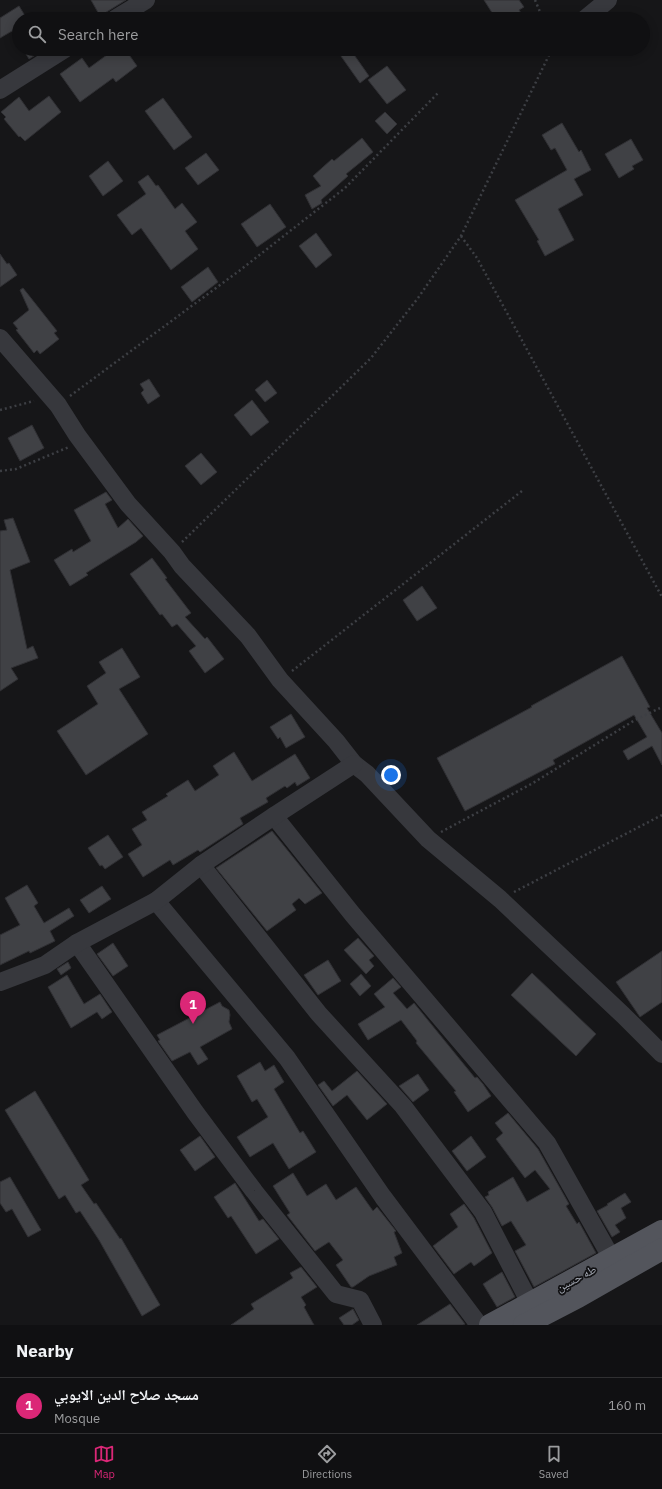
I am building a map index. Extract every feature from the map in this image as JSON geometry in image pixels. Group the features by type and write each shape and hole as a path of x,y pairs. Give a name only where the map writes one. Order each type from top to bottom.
{"main road":[{"name":"طه حسين","path":"490,1325 662,1231"},
{"name":"طه حسين","path":"524,1325 578,1297 662,1249"}],"street":[{"path":"126,12 146,0"},
{"path":"593,12 608,0"},
{"path":"0,90 54,56"},
{"path":"0,338 58,405 82,442 128,504 172,552 182,566 248,636 280,680 336,741 354,764 368,774 428,838 500,899 623,1015 662,1054"},
{"path":"0,982 45,965 77,943 156,901 201,865 354,764"},
{"path":"274,816 353,915 547,1143 612,1259"},
{"path":"201,865 319,1014 403,1106 483,1212 530,1303"},
{"path":"156,901 287,1058 383,1197 479,1325"},
{"path":"77,943 195,1112 254,1191 336,1294 360,1300 373,1325"}],"path":[{"path":"535,0 540,12"},
{"path":"172,552 371,358 418,298 461,236 549,56"},
{"path":"0,410 34,400 58,405 240,271 345,188 439,92"},
{"path":"461,236 477,258 662,597"},
{"path":"0,470 16,469 82,442"},
{"path":"280,680 522,491"},
{"path":"428,838 533,783 635,720 660,708"},
{"path":"500,899 662,815"}],"building":[{"path":"91,0 126,0 106,12 98,12"},
{"path":"484,0 519,0 524,7 519,10 520,12 492,12"},
{"path":"19,6 23,12 12,12 12,31 0,38 0,18"},
{"path":"105,56 130,56 137,66 116,82 113,78 80,102 60,74 82,58 89,68"},
{"path":"341,56 355,56 369,76 360,83"},
{"path":"387,66 406,90 387,104 368,80"},
{"path":"49,96 61,112 25,141 20,136 19,137 4,119 6,117 1,112 19,97 29,111"},
{"path":"163,98 192,137 174,150 145,111"},
{"path":"385,112 397,124 387,134 375,121"},
{"path":"562,123 579,152 581,150 591,170 574,179 583,195 558,209 574,240 545,256 537,241 539,240 515,200 567,170 555,148 551,150 542,135"},
{"path":"362,138 373,152 346,174 348,176 321,200 322,203 312,209 305,195 321,186 313,176 332,159 334,161"},
{"path":"631,139 643,160 632,166 634,169 619,178 605,154"},
{"path":"206,153 219,170 198,185 185,168"},
{"path":"108,161 123,181 103,196 89,176"},
{"path":"148,175 156,186 158,185 175,209 182,203 197,222 185,231 198,249 171,270 141,228 132,235 117,215 146,194 138,182"},
{"path":"270,204 286,227 257,247 241,224"},
{"path":"316,233 332,255 316,268 299,246"},
{"path":"0,254 7,264 9,263 17,275 0,287"},
{"path":"208,267 218,282 192,302 181,287"},
{"path":"23,288 57,331 54,333 59,339 40,354 37,350 34,353 16,330 18,329 13,323 29,310 20,290"},
{"path":"149,379 160,396 148,404 141,393 144,390 140,384"},
{"path":"267,380 277,393 265,402 255,390"},
{"path":"252,400 269,422 251,436 234,415"},
{"path":"32,425 44,448 20,461 8,438"},
{"path":"201,453 217,472 201,485 185,466"},
{"path":"106,492 112,500 105,504 118,528 128,519 143,536 136,542 86,573 88,575 70,586 54,560 72,549 73,552 91,541 74,510"},
{"path":"13,518 30,562 10,570 27,649 33,646 38,658 11,668 18,679 0,691 0,531 7,530 4,520"},
{"path":"152,558 167,578 165,579 191,613 185,617 205,639 207,637 224,659 205,673 189,651 196,646 177,624 172,627 162,614 160,615 130,574"},
{"path":"422,586 437,608 417,621 403,600"},
{"path":"122,648 140,677 119,689 148,734 86,775 57,731 98,704 87,686 106,673 99,662"},
{"path":"622,656 650,707 647,708 662,733 662,765 652,746 628,760 623,751 647,737 634,715 553,760 555,764 465,811 437,758 532,707 531,706"},
{"path":"291,714 305,737 286,748 280,737 278,739 270,727"},
{"path":"234,752 252,781 295,754 310,778 297,786 295,782 287,788 285,786 266,798 268,802 240,818 243,824 200,852 198,850 173,865 170,860 143,877 128,854 142,845 132,829 147,820 142,812 168,796 166,794 188,780 195,791 219,775 213,766"},
{"path":"272,831 322,893 305,904 299,898 292,904 296,910 267,931 216,868"},
{"path":"108,835 123,857 105,869 102,865 100,866 88,848"},
{"path":"27,885 38,903 34,906 44,923 69,908 74,916 50,931 55,941 30,953 29,951 0,965 0,935 20,925 5,898"},
{"path":"102,886 111,899 89,913 80,900"},
{"path":"358,938 374,956 369,960 374,966 366,974 344,950"},
{"path":"113,943 128,966 113,976 97,954"},
{"path":"662,951 662,1002 640,1017 616,982"},
{"path":"328,960 341,981 318,995 304,975"},
{"path":"68,962 71,968 61,975 57,969"},
{"path":"532,973 596,1034 576,1056 511,995"},
{"path":"361,974 371,986 360,996 350,984"},
{"path":"67,975 84,1004 100,994 112,1012 102,1019 97,1012 71,1028 48,987"},
{"path":"393,978 401,987 393,993 407,1009 414,1003 475,1078 477,1077 483,1084 491,1096 468,1112 454,1092 456,1091 416,1043 417,1041 401,1020 368,1040 358,1024 385,1007 374,994"},
{"path":"220,1002 222,1006 229,1010 229,1022 232,1029 200,1047 208,1059 198,1065 190,1052 172,1061 158,1041 160,1040 157,1035"},
{"path":"260,1062 265,1071 274,1065 284,1082 274,1089 300,1133 303,1131 316,1152 289,1169 273,1143 250,1157 237,1137 268,1117 257,1099 252,1102 237,1076"},
{"path":"357,1071 387,1104 367,1120 347,1095 333,1106 318,1085 324,1081 332,1091"},
{"path":"418,1074 429,1090 413,1102 399,1086"},
{"path":"35,1091 89,1180 81,1185 94,1204 96,1203 120,1239 121,1238 160,1305 142,1316 99,1240 80,1211 76,1213 65,1195 59,1199 5,1110"},
{"path":"508,1113 538,1149 569,1204 566,1206 577,1224 579,1222 596,1253 534,1287 515,1251 526,1245 511,1221 502,1226 485,1197 489,1195 488,1192 513,1177 527,1202 550,1189 535,1170 525,1178 496,1139 503,1133 495,1123"},
{"path":"200,1136 215,1157 195,1171 180,1150"},
{"path":"471,1136 486,1157 467,1171 452,1151"},
{"path":"293,1173 307,1196 326,1184 336,1200 356,1187 373,1211 377,1207 396,1231 394,1232 402,1253 394,1257 397,1265 369,1276 351,1287 336,1265 343,1260 329,1242 315,1251 287,1215 290,1213 273,1186"},
{"path":"10,1177 41,1230 28,1237 12,1209 6,1212 0,1203 0,1182"},
{"path":"235,1183 259,1221 263,1219 279,1239 256,1254 231,1216 228,1218 214,1197"},
{"path":"625,1193 631,1202 621,1208 626,1218 615,1225 620,1232 612,1237 597,1211"},
{"path":"464,1204 474,1218 492,1253 474,1266 471,1262 454,1274 433,1246 458,1227 450,1214"},
{"path":"301,1267 317,1287 301,1297 306,1305 304,1307 314,1325 231,1325 254,1309 251,1304 293,1278 290,1273"},
{"path":"502,1272 515,1297 497,1307 483,1284"},
{"path":"450,1304 465,1324 417,1325"},
{"path":"353,1309 359,1320 352,1325 344,1325 339,1318"}],"place":[{"name":"مسجد صلاح الدين الايوبي","path":"193,1024"}]}
